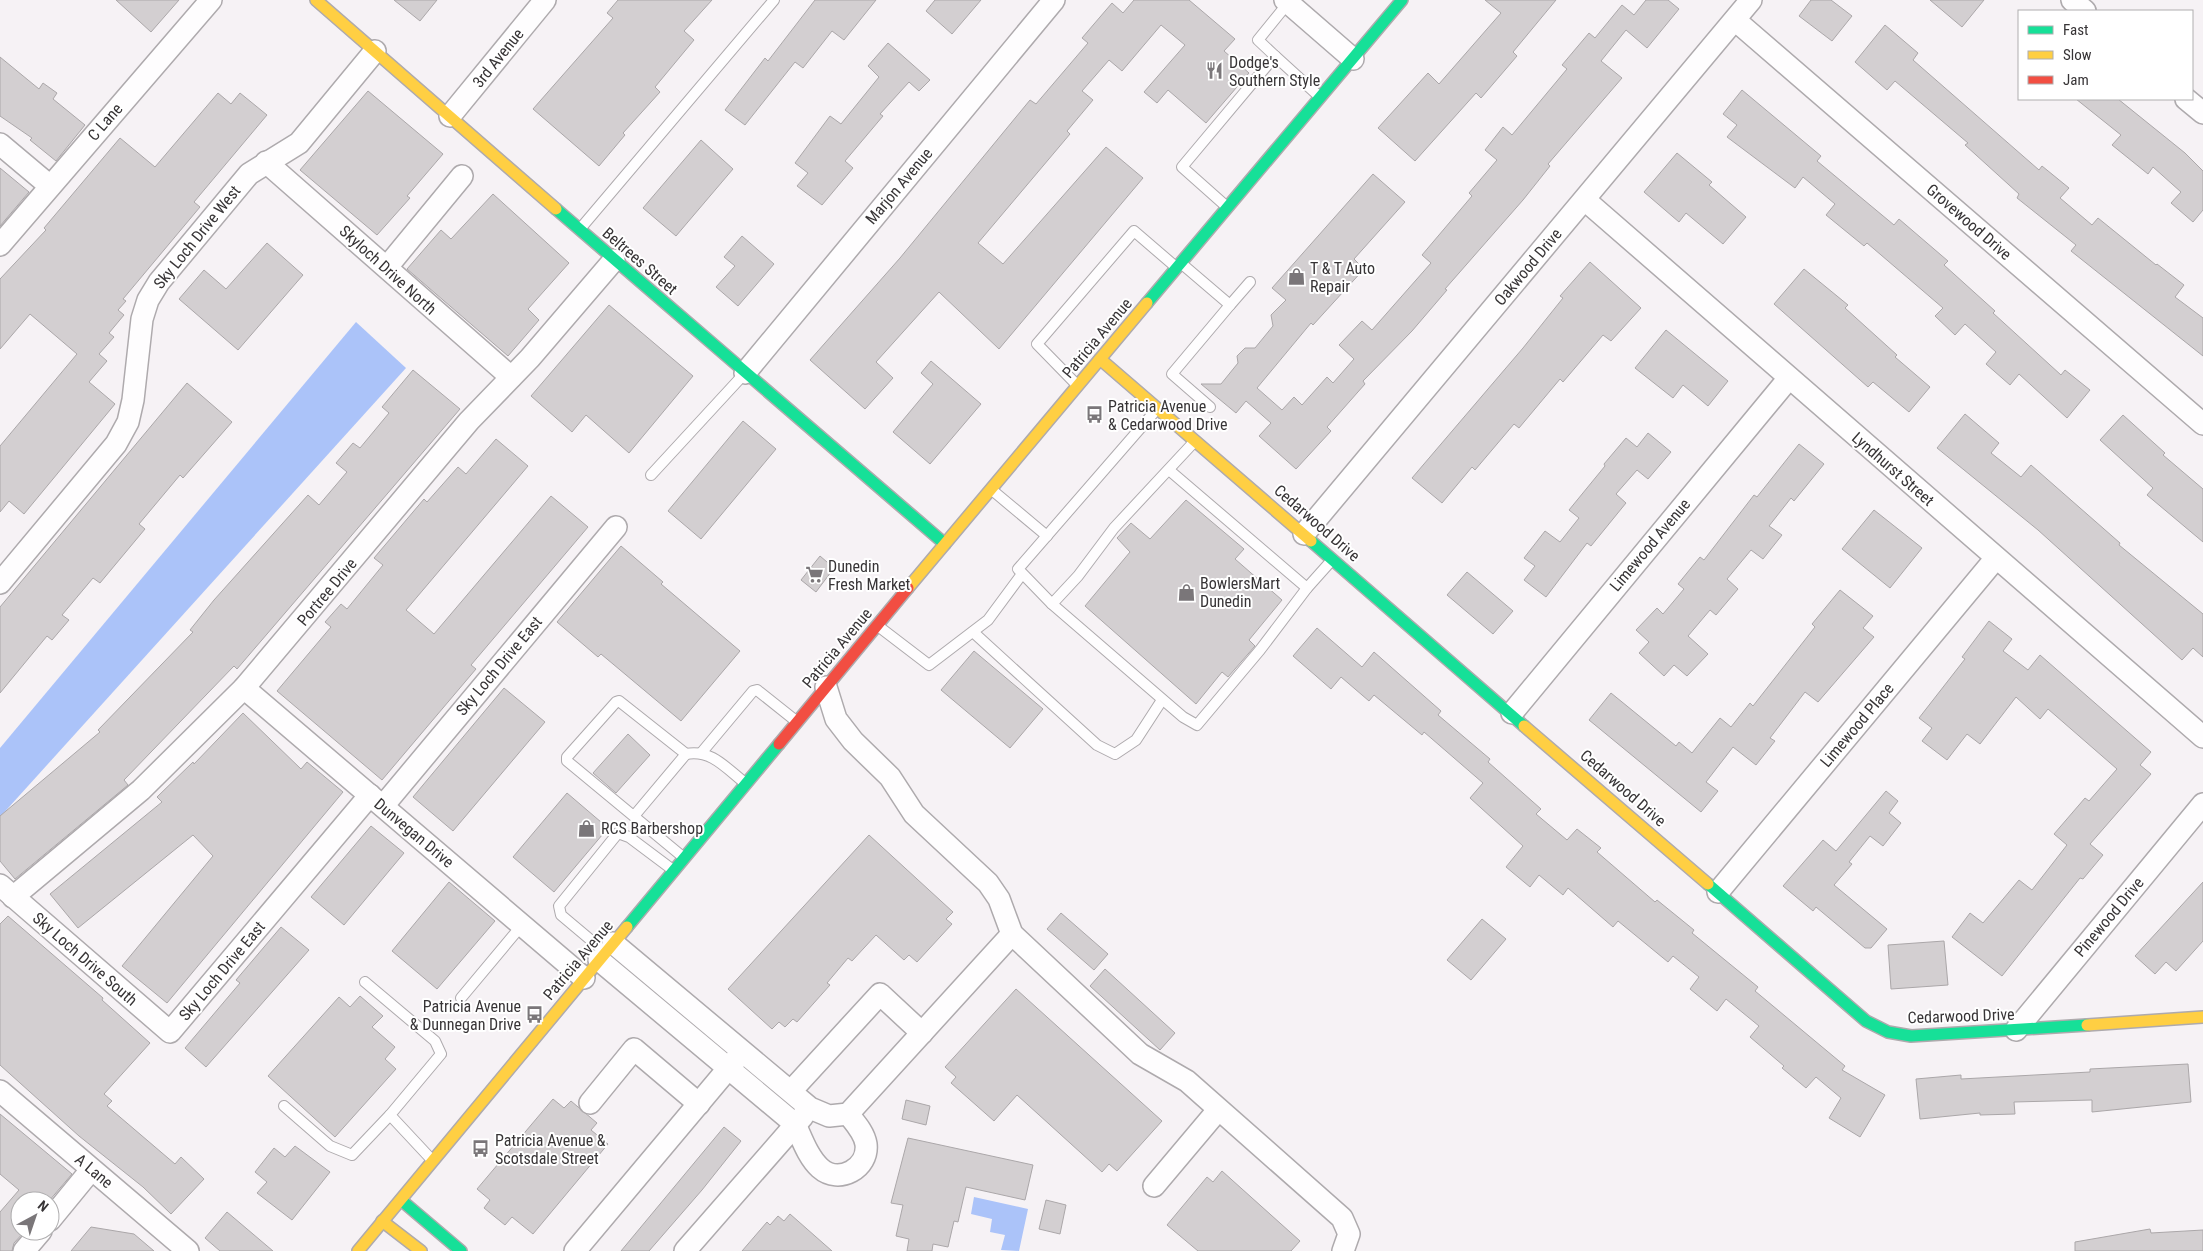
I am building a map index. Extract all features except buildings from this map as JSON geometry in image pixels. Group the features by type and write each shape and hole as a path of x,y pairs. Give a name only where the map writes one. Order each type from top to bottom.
{"street":[{"name":"C Lane","path":"0,245 211,0"},
{"name":"Beltrees Street","path":"316,0 614,260 945,544"},
{"name":"3rd Avenue","path":"450,116 545,0"},
{"name":"Marjon Avenue","path":"745,373 1054,0"},
{"name":"Patricia Avenue","path":"358,1251 945,544 1402,0"},
{"name":"Oakwood Drive","path":"1304,534 1751,0"},
{"path":"2072,0 2084,10"},
{"path":"1286,2 1354,59"},
{"name":"Grovewood Drive","path":"1735,20 2203,424"},
{"name":"Sky Loch Drive West","path":"0,583 116,444 128,422 133,400 142,319 148,300 159,282 249,174 299,143 375,51"},
{"path":"2187,100 2203,113"},
{"path":"0,144 50,186"},
{"name":"Skyloch Drive North","path":"266,162 387,267 402,284 511,377"},
{"path":"387,267 462,176"},
{"name":"Lyndhurst Street","path":"1585,200 2203,737"},
{"name":"Portree Drive","path":"6,891 141,790 244,688 469,421 530,358 614,260"},
{"name":"Cedarwood Drive","path":"1100,359 1512,712 1866,1021 1888,1032 1911,1036 2203,1017"},
{"name":"Limewood Avenue","path":"1512,712 1789,378"},
{"name":"Sky Loch Drive East","path":"170,1032 616,527"},
{"name":"Limewood Place","path":"1718,892 1996,558"},
{"path":"826,687 836,719 853,741 890,777 914,814 988,883 999,899 1012,934 1140,1054 1187,1080 1218,1110 1342,1218 1350,1234 1343,1251"},
{"name":"Dunvegan Drive","path":"244,688 584,978"},
{"name":"Pinewood Drive","path":"2016,1030 2203,804"},
{"name":"Sky Loch Drive South","path":"6,891 170,1032"},
{"path":"606,952 743,1051 792,1090 810,1108 829,1116 848,1114 1012,934"},
{"path":"606,952 728,1068 796,1124 812,1159 822,1170 833,1175 843,1175 861,1164 866,1154 866,1142 859,1128 848,1114"},
{"path":"792,1090 880,994 922,1033"},
{"path":"590,1104 634,1049 699,1104"},
{"path":"575,1251 743,1051"},
{"name":"A Lane","path":"0,1091 188,1251"},
{"path":"685,1251 810,1108"},
{"path":"1154,1186 1218,1110"},
{"path":"60,1208 91,1170"},
{"path":"401,1200 461,1251"},
{"path":"382,1221 422,1251"},
{"path":"24,1251 32,1241"}],"lane":[{"path":"580,230 774,0"},
{"path":"1286,2 1258,40 1321,97"},
{"path":"1228,207 1182,167 1275,56"},
{"path":"1078,386 1037,344 1134,231 1230,305"},
{"path":"1210,407 1172,374 1250,282"},
{"path":"651,474 745,373"},
{"path":"1158,409 1018,569 1052,604 1162,700 1183,718 1197,724 1260,650 1307,588 1333,559"},
{"path":"1052,604 1078,576 1114,528 1195,441"},
{"path":"1168,470 1307,588"},
{"path":"991,489 1047,536"},
{"path":"878,625 929,665 988,620 1022,574"},
{"path":"973,632 1097,745 1116,754 1136,740 1162,700"},
{"path":"702,752 753,691 757,690 797,722"},
{"path":"684,857 567,761 567,757 616,702 619,701 686,754"},
{"path":"634,816 686,754 702,752 746,784"},
{"path":"606,952 561,915 559,906 618,834 629,836 673,871"},
{"path":"462,998 522,925"},
{"path":"284,1106 330,1146 352,1155 390,1115 441,1054 435,1041 365,982"},
{"path":"390,1115 433,1160"}],"water":[{"path":"356,322 406,368 0,817 0,748"},
{"path":"974,1197 1028,1209 1019,1251 1001,1250 1005,1235 990,1232 992,1219 971,1214"}],"traffic: fast":[{"path":"1147,303 1402,0"},
{"path":"556,209 945,544"},
{"path":"1311,541 1524,726"},
{"path":"627,927 779,744"},
{"path":"1708,884 1866,1021 1888,1032 1911,1036 2087,1025"},
{"path":"401,1200 461,1251"}],"traffic: slow":[{"path":"316,0 556,209"},
{"path":"908,588 1147,303"},
{"path":"1100,359 1311,541"},
{"path":"1524,726 1708,884"},
{"path":"358,1251 627,927"},
{"path":"2087,1025 2203,1017"},
{"path":"382,1221 421,1251"}],"traffic: jam":[{"path":"779,744 908,588"}],"place":[{"name":"Dodge's Southern Style","path":"1215,71"},
{"name":"T & T Auto Repair","path":"1296,277"},
{"name":"Patricia Avenue & Cedarwood Drive","path":"1094,415"},
{"name":"Dunedin Fresh Market","path":"814,575"},
{"name":"BowlersMart Dunedin","path":"1186,592"},
{"name":"RCS Barbershop","path":"587,828"},
{"name":"Patricia Avenue & Dunnegan Drive","path":"535,1015"},
{"name":"Patricia Avenue & Scotsdale Street","path":"481,1149"}]}
